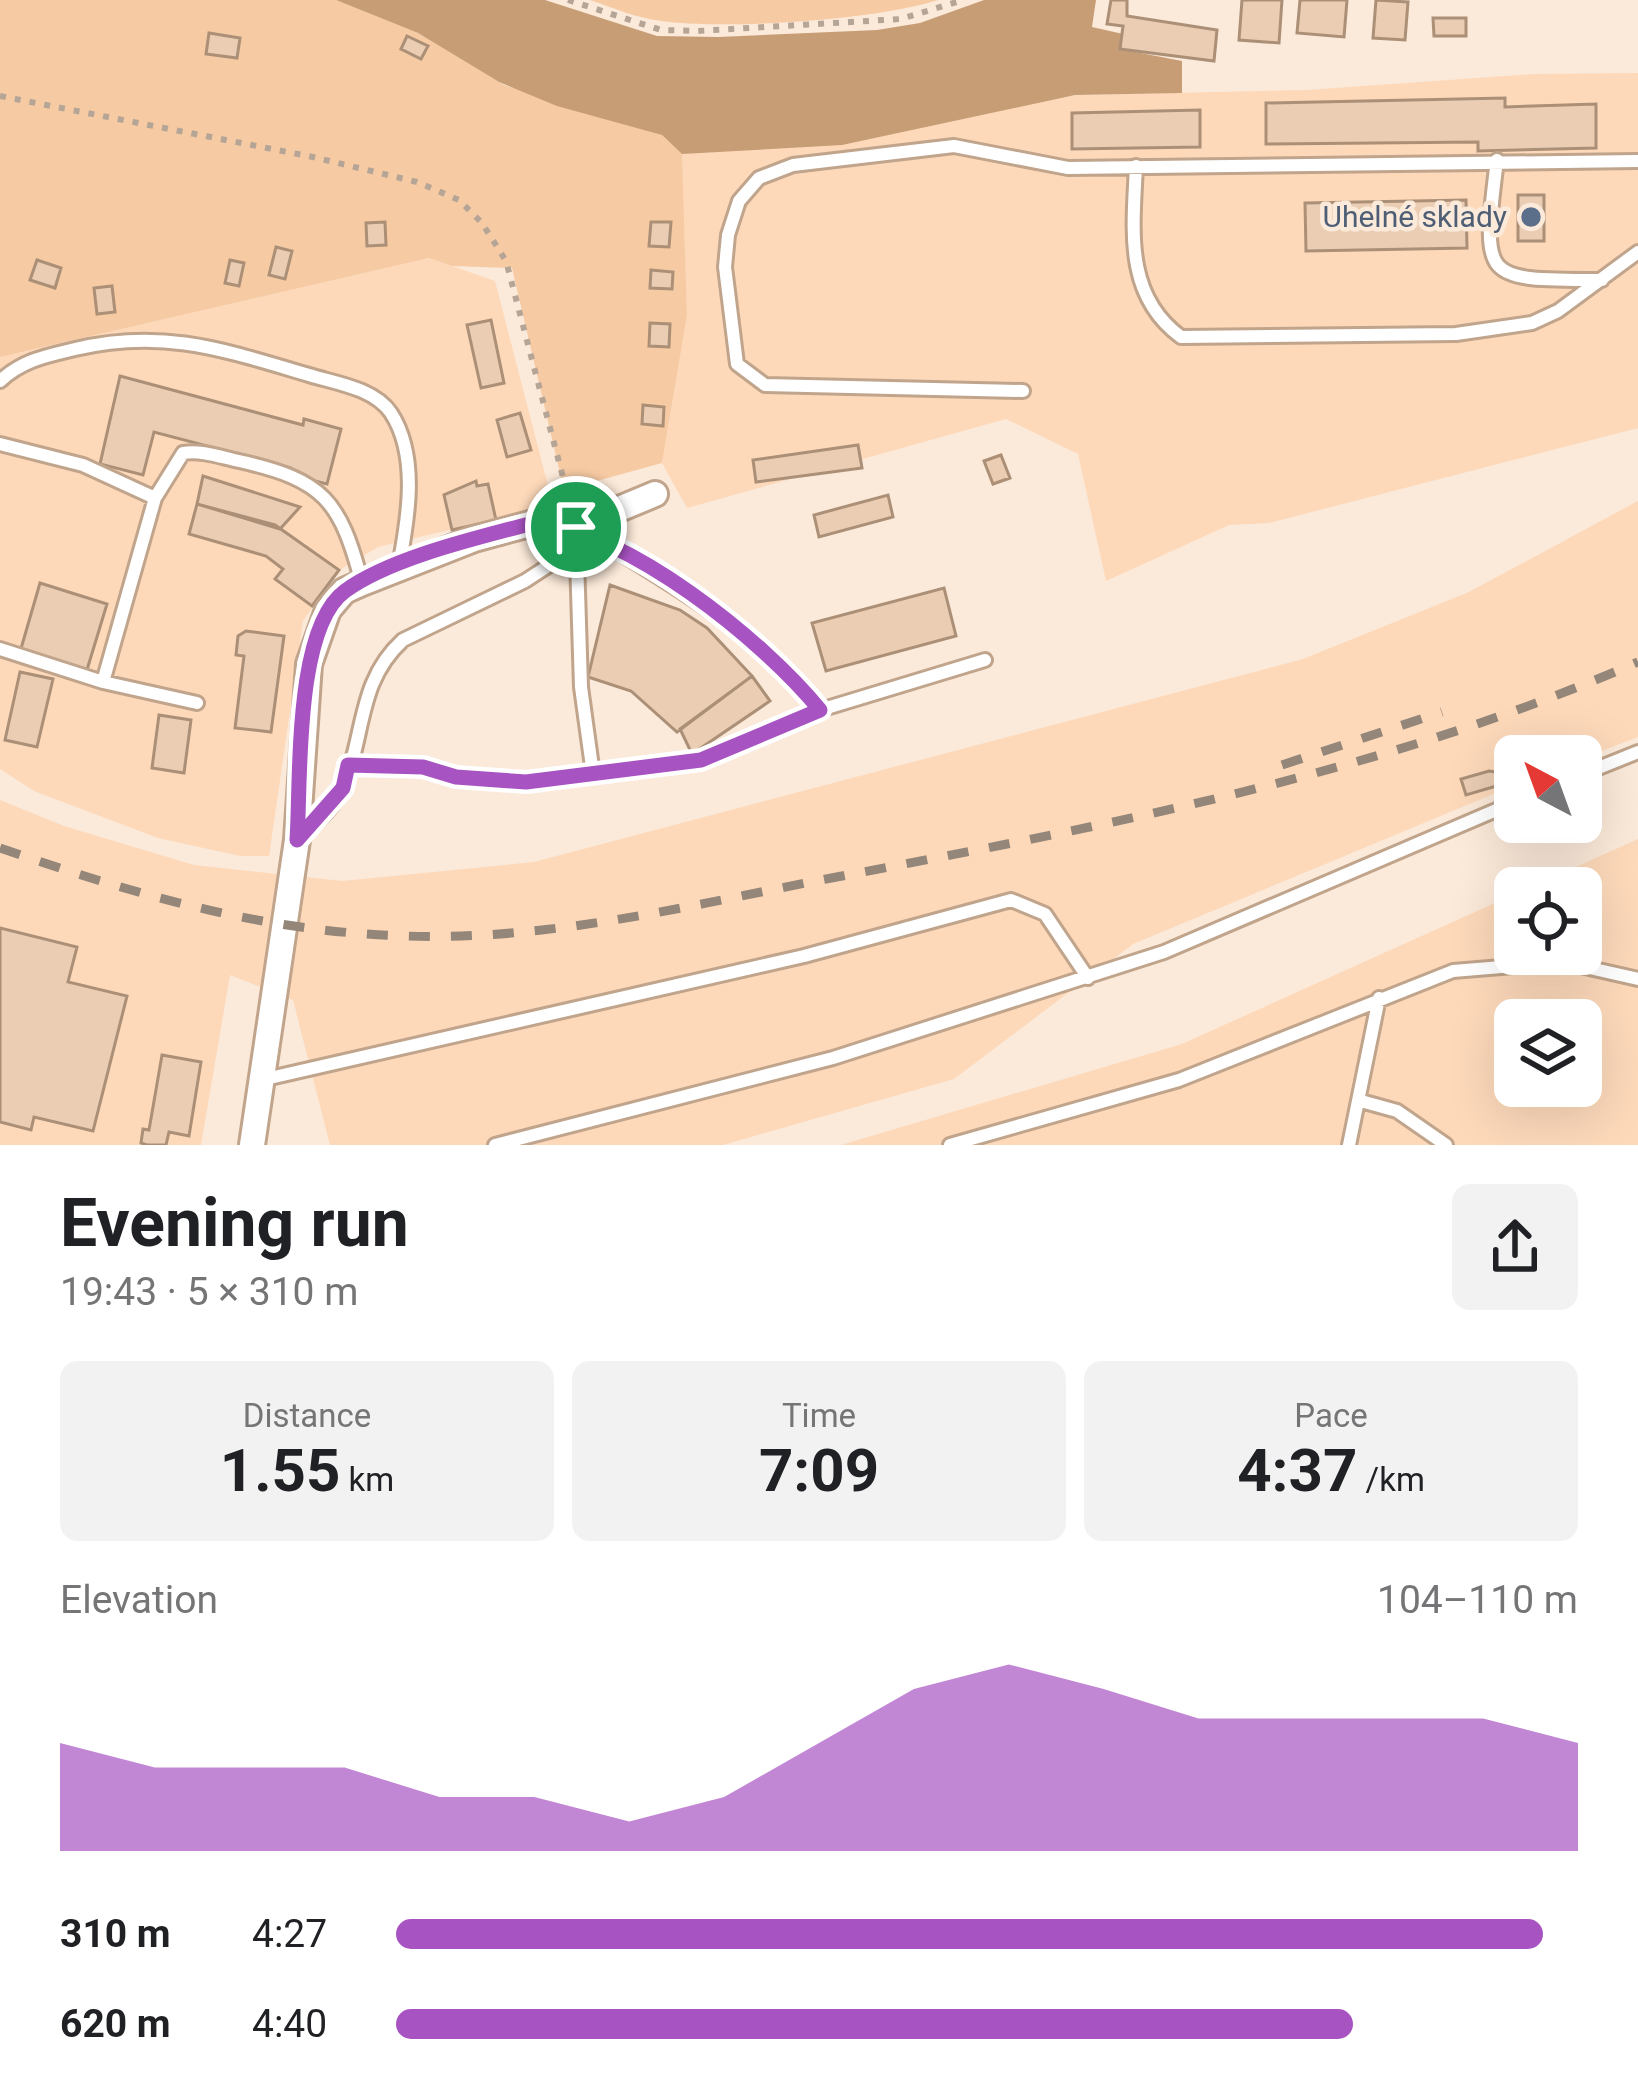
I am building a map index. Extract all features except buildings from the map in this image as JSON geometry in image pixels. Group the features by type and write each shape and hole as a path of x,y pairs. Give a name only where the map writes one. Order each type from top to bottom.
{"street":[{"path":"253,1145 297,840 309,664 328,610 344,592 398,567 537,522 576,527 656,494"}],"lane":[{"path":"1023,391 765,385 746,374 736,364 725,267 739,201 759,178 793,165 954,146 1068,169 1638,161"},
{"path":"1497,160 1487,235 1490,257 1503,275 1518,280 1602,280"},
{"path":"1136,166 1132,246 1140,287 1161,322 1181,337 1456,334 1532,323 1638,252"},
{"path":"0,381 27,360 149,337 211,346 366,392 384,405 401,434 410,508 398,567"},
{"path":"0,444 83,466 155,498"},
{"path":"103,682 155,498 183,453 271,468 307,484 346,523 362,583"},
{"path":"576,527 728,621 766,652 820,710"},
{"path":"297,840 343,788 366,691 386,655 403,640 548,566 576,527"},
{"path":"576,527 581,687 593,774"},
{"path":"0,649 103,682 197,703"},
{"path":"348,765 423,767 492,782 701,760 820,710 985,660"},
{"path":"1602,767 1638,752"},
{"path":"495,1145 833,1058 1088,978 1164,952 1494,811"},
{"path":"261,1080 805,956 1011,900 1045,914 1088,978"},
{"path":"950,1145 1179,1080 1453,971 1563,962 1638,980"},
{"path":"1349,1145 1378,998"},
{"path":"1361,1101 1397,1111 1446,1145"}],"path":[{"path":"572,1 661,30 698,32 901,19 963,0"},
{"path":"0,96 313,157 417,182 459,200 482,223 506,262 576,527"}],"shaded area":[{"path":"0,0 336,0 418,33 504,85 662,135 682,154 687,316 662,463 564,490 512,268 452,266 429,258 0,357"},
{"path":"336,0 545,0 657,36 719,37 877,30 920,23 984,0 1096,0 1092,27 1123,34 1120,49 1182,61 1182,93 1075,95 842,145 682,154 662,135 557,106 499,82 418,33"},
{"path":"590,0 938,0 840,18 689,24 652,20"},
{"path":"1638,73 1638,428 1269,523 1229,525 1106,581 1078,454 1006,419 687,508 662,463 687,316 680,104 1307,90 1534,74"},
{"path":"429,258 495,281 553,505 378,547 338,571 303,621 269,856 240,856 158,838 34,791 0,769 0,357"},
{"path":"1638,501 1638,737 1602,751 1602,735 1494,735 1494,794 1133,944 954,1079 723,1145 330,1145 293,1000 230,975 201,1145 0,1145 0,800 64,826 194,865 342,881 534,862 1303,659 1469,592"},
{"path":"1638,839 1638,1145 841,1145 1182,1044 1494,903 1494,975 1602,975 1602,867 1576,867"}],"railway":[{"path":"0,848 99,881 250,919 405,936 512,933 669,910 1238,793 1441,736 1638,662"},
{"path":"1282,765 1442,712"}],"place":[{"name":"Uhelné sklady","path":"1531,217"}],"route":[{"path":"537,522 576,527 728,621 766,652 820,710 701,760 526,782 456,777 423,767 348,765 343,788 297,840 309,664 328,610 344,592 474,539 537,522"}]}
